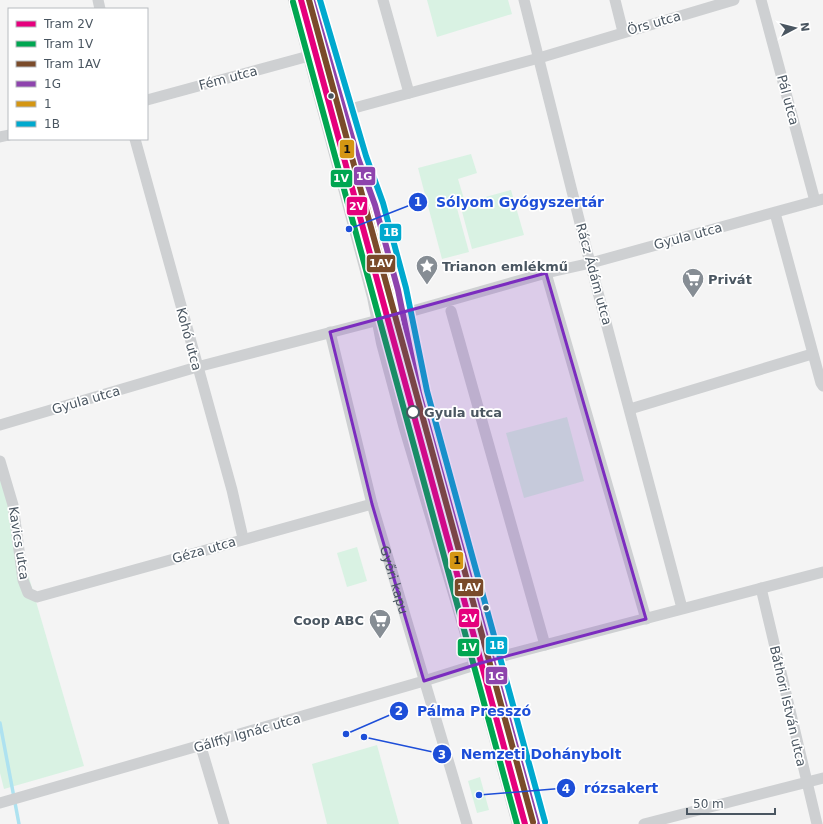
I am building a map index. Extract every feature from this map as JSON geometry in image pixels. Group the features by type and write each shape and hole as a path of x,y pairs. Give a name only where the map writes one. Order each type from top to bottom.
{"street":[{"path":"294,0 379,319 383,344 405,425 476,664 519,824"},
{"path":"312,0 358,158 375,205 402,314 419,393 537,824"},
{"path":"383,0 409,93"},
{"name":"Rácz Ádám utca","path":"524,0 591,263 682,608"},
{"path":"615,0 623,32"},
{"name":"Örs utca","path":"344,110 539,58 734,0"},
{"name":"Pál utca","path":"761,0 819,200"},
{"name":"Fém utca","path":"148,100 309,56"},
{"name":"Kohó utca","path":"136,140 197,367 232,490 243,538"},
{"name":"Gyula utca","path":"0,426 197,367 402,314 546,273 591,263 819,200"},
{"path":"775,213 812,354 823,386"},
{"path":"546,273 646,619"},
{"path":"451,311 545,645"},
{"name":"Győri kapu","path":"330,332 372,504 424,682 468,824"},
{"path":"630,409 812,354"},
{"name":"Kavics utca","path":"0,461 13,505 23,580 28,593 37,597"},
{"name":"Géza utca","path":"37,597 243,538 372,504"},
{"name":"Gálffy Ignác utca","path":"2,802 37,794 201,747 424,682 493,659 823,572"},
{"name":"Báthori István utca","path":"761,588 817,824"},
{"path":"201,747 224,824"},
{"path":"644,824 823,778"}],"highlighted area":[{"path":"546,273 646,619 481,663 424,681 372,504 330,332"}],"green space":[{"path":"427,0 508,0 512,14 437,37"},
{"path":"471,154 477,173 458,179 464,199 455,201 469,252 442,259 418,168"},
{"path":"511,190 524,235 472,249 460,204"},
{"path":"567,417 584,481 524,498 506,433"},
{"path":"0,478 84,766 4,789 0,773"},
{"path":"357,547 367,581 347,587 337,553"},
{"path":"377,745 399,824 327,824 312,764"},
{"path":"480,777 489,810 477,813 468,781"}],"waterway":[{"path":"0,723 19,824"}],"tram line":[{"name":"2V","path":"301,0 525,824"},
{"name":"1AV","path":"309,0 533,822"},
{"name":"1V","path":"293,2 517,824"}],"transit line":[{"name":"1G","path":"312,0 358,158 375,205 398,290 419,393 537,824"},
{"name":"1B","path":"320,0 366,156 383,203 406,288 427,391 545,822"},
{"name":"1","path":"304,2 350,160 367,207 390,292 411,395 529,824"}],"place":[{"name":"Sólyom Gyógyszertár","path":"349,229"},
{"name":"Trianon emlékmű","path":"427,286"},
{"name":"Privát","path":"693,298"},
{"name":"Gyula utca","path":"413,412"},
{"name":"Coop ABC","path":"380,640"},
{"name":"Pálma Presszó","path":"346,734"},
{"name":"Nemzeti Dohánybolt","path":"364,737"},
{"name":"rózsakert","path":"479,795"}]}
